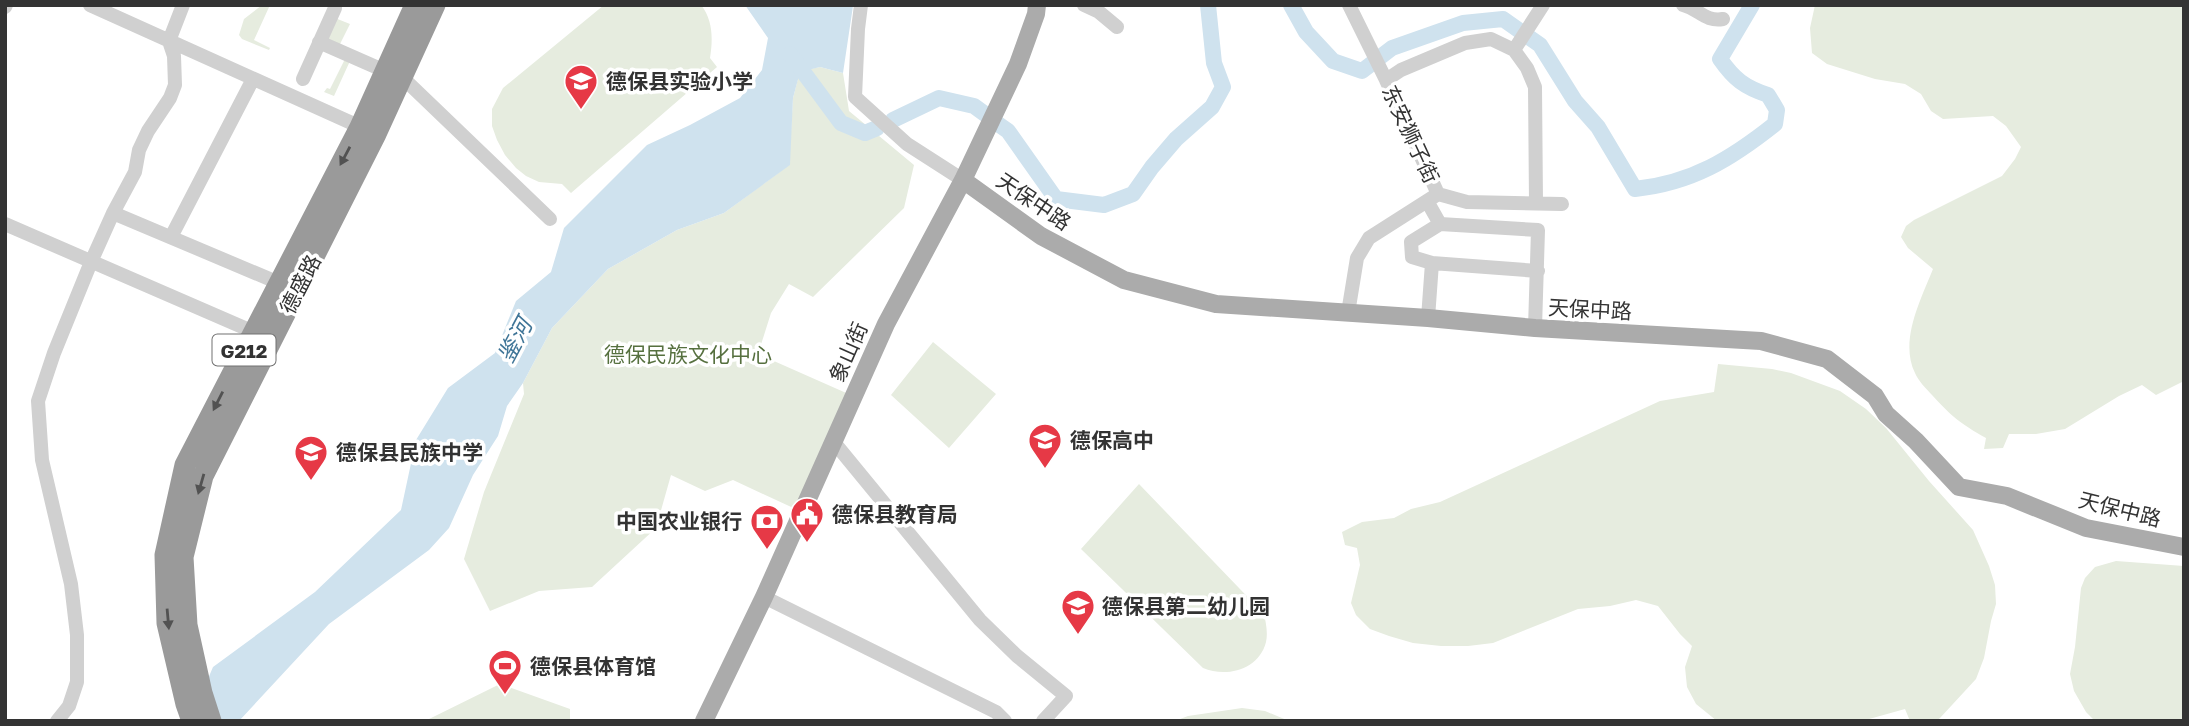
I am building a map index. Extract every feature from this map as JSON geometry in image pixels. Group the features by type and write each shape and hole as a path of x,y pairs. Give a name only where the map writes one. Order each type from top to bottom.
{"highway":[{"name":"G212","path":"394,74 415,5"},
{"name":"德盛路","path":"211,721 187,625 183,557 203,476 263,336 368,131 394,74 435,5"},
{"name":"G212","path":"191,718 167,623 165,555 185,465 263,336 279,283 368,131"}],"main road":[{"name":"象山街","path":"704,721 764,597 886,324 963,180 1018,64 1037,5"},
{"name":"天保中路","path":"963,180 1041,236 1124,280 1216,304 1535,328 1761,341 1827,359 1875,396 1886,414 1916,441 1959,487 2007,496 2086,527 2184,547"}],"street":[{"path":"90,5 368,131"},
{"path":"57,721 69,706 77,682 77,635 71,584 42,460 38,401 54,353 91,262 135,172 139,150 175,85 174,56 169,41 183,5"},
{"path":"861,5 855,97 907,144 963,180"},
{"path":"1084,5 1099,12 1117,27"},
{"name":"东安狮子街","path":"1348,313 1357,258 1369,238 1433,198 1386,80 1349,5"},
{"path":"1683,5 1714,21 1723,19"},
{"path":"303,79 335,8"},
{"path":"1514,50 1536,8"},
{"path":"1386,80 1401,70 1465,43 1491,39 1514,50 1527,68 1535,88 1536,203"},
{"path":"319,42 394,74 550,219"},
{"path":"171,237 253,79"},
{"path":"1440,224 1433,198 1467,202 1562,204"},
{"path":"113,213 279,283"},
{"path":"5,224 263,336"},
{"path":"1535,328 1538,271 1538,230 1440,224 1411,242 1412,257 1432,263 1538,271"},
{"path":"1428,318 1432,263"},
{"path":"833,441 980,620 1017,656 1066,696 1043,721"},
{"path":"764,597 996,712 1005,721"}],"green space":[{"path":"262,5 270,5 254,40 270,48 269,50 242,39 239,35 244,19"},
{"path":"604,5 701,5 711,30 710,58 717,67 571,193 562,184 539,182 516,168 497,140 492,126 492,109 503,88"},
{"path":"1815,5 2184,5 2184,381 2156,395 2142,385 2065,429 2036,434 2009,434 2003,448 1984,449 1986,438 1951,414 1915,373 1909,347 1910,334 1933,269 1908,248 1901,237 1906,226 1914,220 2002,176 2021,147 2006,126 1993,116 1943,119 1931,111 1921,94 1905,84 1875,79 1827,64 1812,53 1810,28"},
{"path":"335,18 350,24 339,46 325,40"},
{"path":"345,59 350,61 334,96 324,92 327,88 330,89"},
{"name":"德保民族文化中心","path":"820,67 843,73 849,111 914,165 904,208 813,297 789,284 771,313 758,354 853,396 802,512 733,480 705,491 671,475 656,528 592,587 539,591 490,611 464,559 484,492 524,394 523,383 552,328 608,269 677,230 724,213 789,165 793,98 800,71"},
{"path":"933,342 996,394 949,448 891,395"},
{"path":"1718,364 1791,373 1840,391 1866,409 1886,428 1973,530 1995,585 1996,604 1984,658 1976,679 1936,721 1910,721 1905,709 1862,721 1717,721 1696,704 1687,687 1685,667 1692,646 1658,606 1636,600 1578,609 1493,643 1468,646 1413,643 1370,629 1356,615 1351,603 1360,565 1357,548 1345,545 1342,532 1362,522 1394,518 1411,509 1440,502 1660,401 1714,392"},
{"path":"1139,484 1264,614 1266,642 1262,652 1249,665 1231,672 1203,668 1081,549"},
{"path":"2116,561 2184,566 2184,721 2095,721 2086,712 2074,691 2070,674 2081,588 2085,578 2095,567"},
{"name":"德保县体育馆","path":"500,684 570,709 570,721 425,721"},
{"path":"1242,708 1265,711 1289,721 1175,721 1188,716"}],"water":[{"name":"鉴河","path":"745,5 853,6 843,73 820,67 800,72 793,98 790,165 724,213 677,230 608,269 552,328 523,383 507,406 498,436 473,475 449,528 429,550 329,624 239,721 190,721 213,667 315,592 401,510 416,440 448,388 495,353 516,301 551,272 564,228 647,145 740,98 762,70 768,38"}],"waterway":[{"path":"998,124 1008,131 1056,199 1104,205 1133,194 1176,139 1212,107 1223,87 1214,63 1208,5"},
{"path":"1291,5 1306,32 1333,61 1362,71 1392,48 1463,23 1503,19 1540,45 1575,101 1598,127 1635,189 1693,175 1743,148 1775,124 1777,110 1768,95 1740,82 1720,59 1752,5"},
{"path":"790,54 841,123 865,133 877,128"},
{"path":"893,120 939,98 974,106 985,114"}],"place":[{"name":"德保县实验小学","path":"581,111"},
{"name":"德保高中","path":"1045,470"},
{"name":"德保县民族中学","path":"311,482"},
{"name":"德保县教育局","path":"807,544"},
{"name":"中国农业银行","path":"767,551"},
{"name":"德保县第二幼儿园","path":"1078,636"},
{"name":"德保县体育馆","path":"505,696"}]}
